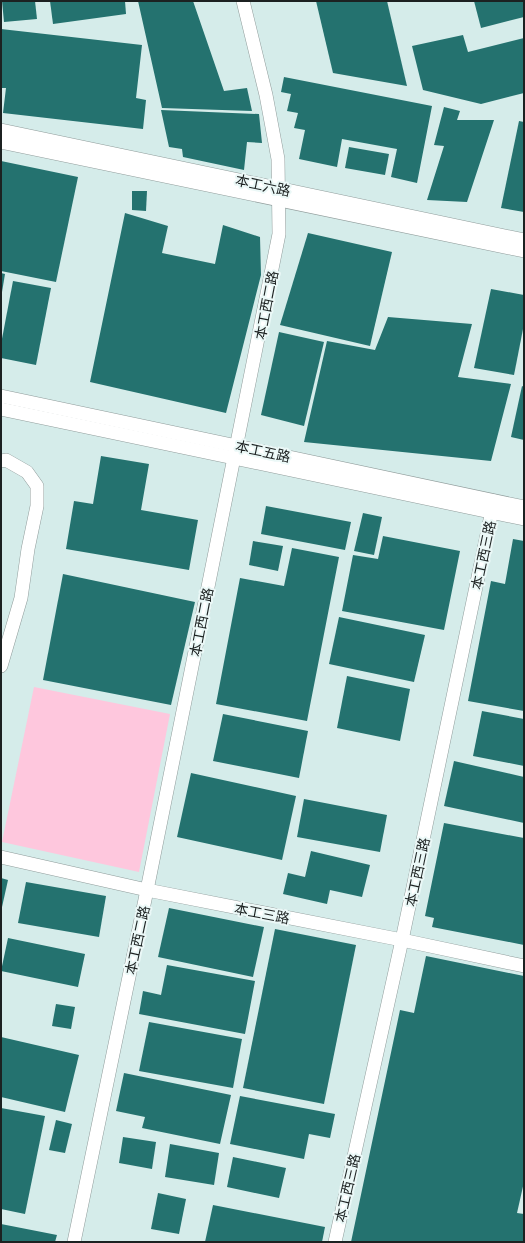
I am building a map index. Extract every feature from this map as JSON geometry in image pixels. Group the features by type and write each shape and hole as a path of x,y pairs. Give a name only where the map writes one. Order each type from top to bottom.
{"street":[{"name":"本工西二路","path":"74,1242 147,890 279,234 278,159 266,95 243,1"},
{"name":"本工六路","path":"1,130 524,251"},
{"name":"本工六路","path":"1,142 524,240"},
{"name":"本工五路","path":"1,396 236,452 493,507 524,519"},
{"name":"本工五路","path":"1,409 236,452"},
{"path":"1,461 6,460 27,472 37,486 37,506 20,598 1,666"},
{"name":"本工五路","path":"493,507 524,507"},
{"name":"本工西三路","path":"335,1242 402,940 493,507"},
{"name":"本工三路","path":"1,857 147,890 402,940 524,966"}],"shaded area":[{"path":"1,1 524,1 524,1242 1,1242"},
{"path":"34,687 170,714 139,872 2,842"}],"building":[{"path":"2,1 35,1 37,19 4,22"},
{"path":"50,1 125,1 126,14 53,24"},
{"path":"138,1 193,1 224,91 247,88 252,111 162,108"},
{"path":"316,1 387,1 407,86 333,73"},
{"path":"474,1 524,1 524,17 481,28"},
{"path":"1,29 142,45 136,98 146,100 143,129 3,113 6,88 1,88"},
{"path":"463,35 468,52 524,38 524,93 481,104 423,90 412,46"},
{"path":"284,77 432,106 417,183 391,177 397,149 342,139 337,167 299,159 305,130 294,128 298,113 287,111 291,94 281,92"},
{"path":"444,107 460,111 457,120 494,120 467,202 427,200 444,146 434,145"},
{"path":"161,110 259,114 262,143 247,142 244,170 183,157 182,149 169,147"},
{"path":"519,121 524,122 524,212 501,208"},
{"path":"349,147 389,154 385,175 345,168"},
{"path":"1,161 78,177 56,282 1,271"},
{"path":"132,191 147,191 146,211 132,210"},
{"path":"125,213 168,226 162,253 215,264 223,225 260,237 261,275 226,413 90,382"},
{"path":"308,233 392,252 370,346 280,325"},
{"path":"1,273 5,274 2,292 1,292"},
{"path":"13,281 51,288 36,365 1,358 1,344"},
{"path":"491,289 524,295 524,324 514,375 474,368"},
{"path":"388,317 472,324 458,377 511,384 491,461 304,442 327,341 375,350"},
{"path":"279,332 324,342 304,426 261,415"},
{"path":"522,386 524,387 524,440 511,437"},
{"path":"101,456 149,464 141,510 198,520 189,570 66,549 74,501 93,504"},
{"path":"266,506 351,522 345,550 261,534"},
{"path":"363,513 382,517 374,555 354,551"},
{"path":"383,536 460,551 444,630 342,611 353,555 378,559"},
{"path":"513,539 524,541 524,711 468,701 491,581 505,584"},
{"path":"253,541 283,546 278,571 249,565"},
{"path":"292,548 339,557 307,721 216,704 240,578 284,586"},
{"path":"63,574 195,602 171,705 43,680"},
{"path":"339,617 425,635 414,682 329,664"},
{"path":"347,676 410,689 400,741 337,728"},
{"path":"482,711 524,719 524,766 473,756"},
{"path":"223,714 308,731 299,778 213,761"},
{"path":"454,761 524,777 524,823 444,806"},
{"path":"191,773 296,796 282,860 177,837"},
{"path":"304,799 387,815 380,852 297,837"},
{"path":"444,823 524,838 524,945 432,927 434,918 425,916"},
{"path":"311,851 370,865 362,897 330,890 327,904 283,894 288,873 305,877"},
{"path":"1,878 8,880 2,907 1,907"},
{"path":"26,882 106,896 99,937 18,923"},
{"path":"169,908 264,927 253,977 158,957"},
{"path":"275,929 356,945 324,1104 243,1088"},
{"path":"8,938 85,954 78,987 1,971"},
{"path":"426,956 524,976 524,1182 517,1213 524,1214 524,1242 351,1242 400,1010 414,1013"},
{"path":"167,965 255,981 245,1034 139,1014 143,991 161,995"},
{"path":"56,1004 75,1007 71,1029 52,1026"},
{"path":"149,1022 242,1039 233,1088 139,1071"},
{"path":"1,1037 79,1055 65,1112 1,1097"},
{"path":"124,1073 231,1095 220,1144 142,1128 145,1117 116,1111"},
{"path":"240,1096 335,1114 330,1138 309,1134 304,1159 230,1144"},
{"path":"1,1108 45,1116 25,1214 1,1209"},
{"path":"56,1120 72,1124 65,1153 49,1150"},
{"path":"123,1137 156,1142 152,1169 119,1163"},
{"path":"170,1144 219,1153 214,1185 165,1177"},
{"path":"233,1157 286,1168 279,1198 227,1187"},
{"path":"158,1193 186,1199 179,1234 151,1229"},
{"path":"213,1205 325,1227 322,1242 205,1242"},
{"path":"1,1224 57,1235 55,1242 1,1242"}]}
